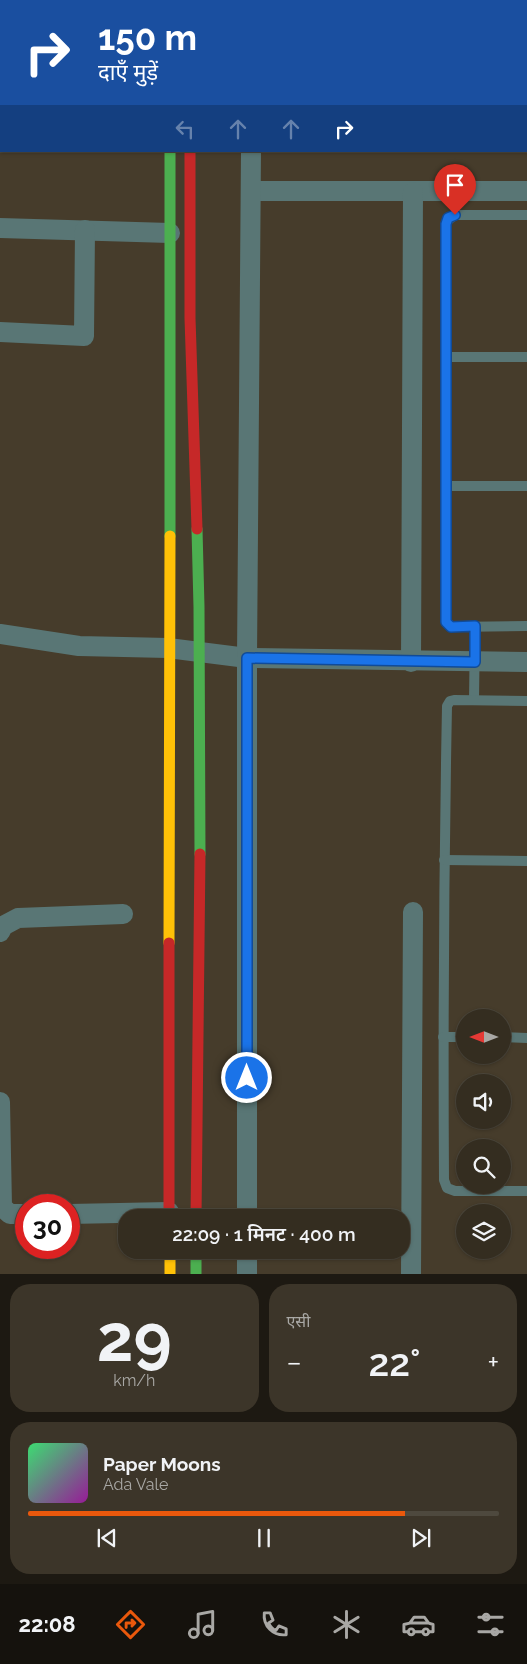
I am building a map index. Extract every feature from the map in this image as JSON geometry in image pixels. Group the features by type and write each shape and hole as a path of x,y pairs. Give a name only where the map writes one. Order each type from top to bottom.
{"street":[{"path":"169,1209 168,648 170,152"},
{"path":"190,152 190,318 199,652 200,853 196,1209"},
{"path":"247,1209 247,658 251,152"},
{"path":"251,191 527,191"},
{"path":"411,662 414,192"},
{"path":"0,228 170,233"},
{"path":"0,332 84,336 86,230"},
{"path":"0,634 79,646 168,648 247,658 411,662 527,662"},
{"path":"410,1274 414,912"},
{"path":"0,932 10,921 18,918 122,914"},
{"path":"0,1102 1,1207 10,1214 15,1214"},
{"path":"80,1214 118,1214"},
{"path":"170,1259 170,1274"},
{"path":"196,1259 196,1274"},
{"path":"247,1259 247,1274"}],"lane":[{"path":"527,215 455,215 446,221 445,357 446,622 451,627 527,626"},
{"path":"445,357 527,358"},
{"path":"446,486 527,486"},
{"path":"474,700 475,626"},
{"path":"527,700 454,700 450,701 447,706 443,1037 444,1180 447,1188 455,1191 527,1191"},
{"path":"444,860 527,861"},
{"path":"443,1037 456,1037"},
{"path":"511,1037 527,1038"}],"traffic: fast":[{"path":"170,152 170,536"},
{"path":"197,529 200,854"},
{"path":"196,1259 196,1274"}],"traffic: slow":[{"path":"169,943 170,536"},
{"path":"170,1259 170,1274"}],"traffic: jam":[{"path":"190,152 190,318 197,529"},
{"path":"196,1209 200,854"},
{"path":"169,943 169,1209"}],"route":[{"path":"247,1078 247,658 475,662 475,626 451,627 446,622 446,221 455,215"}]}
